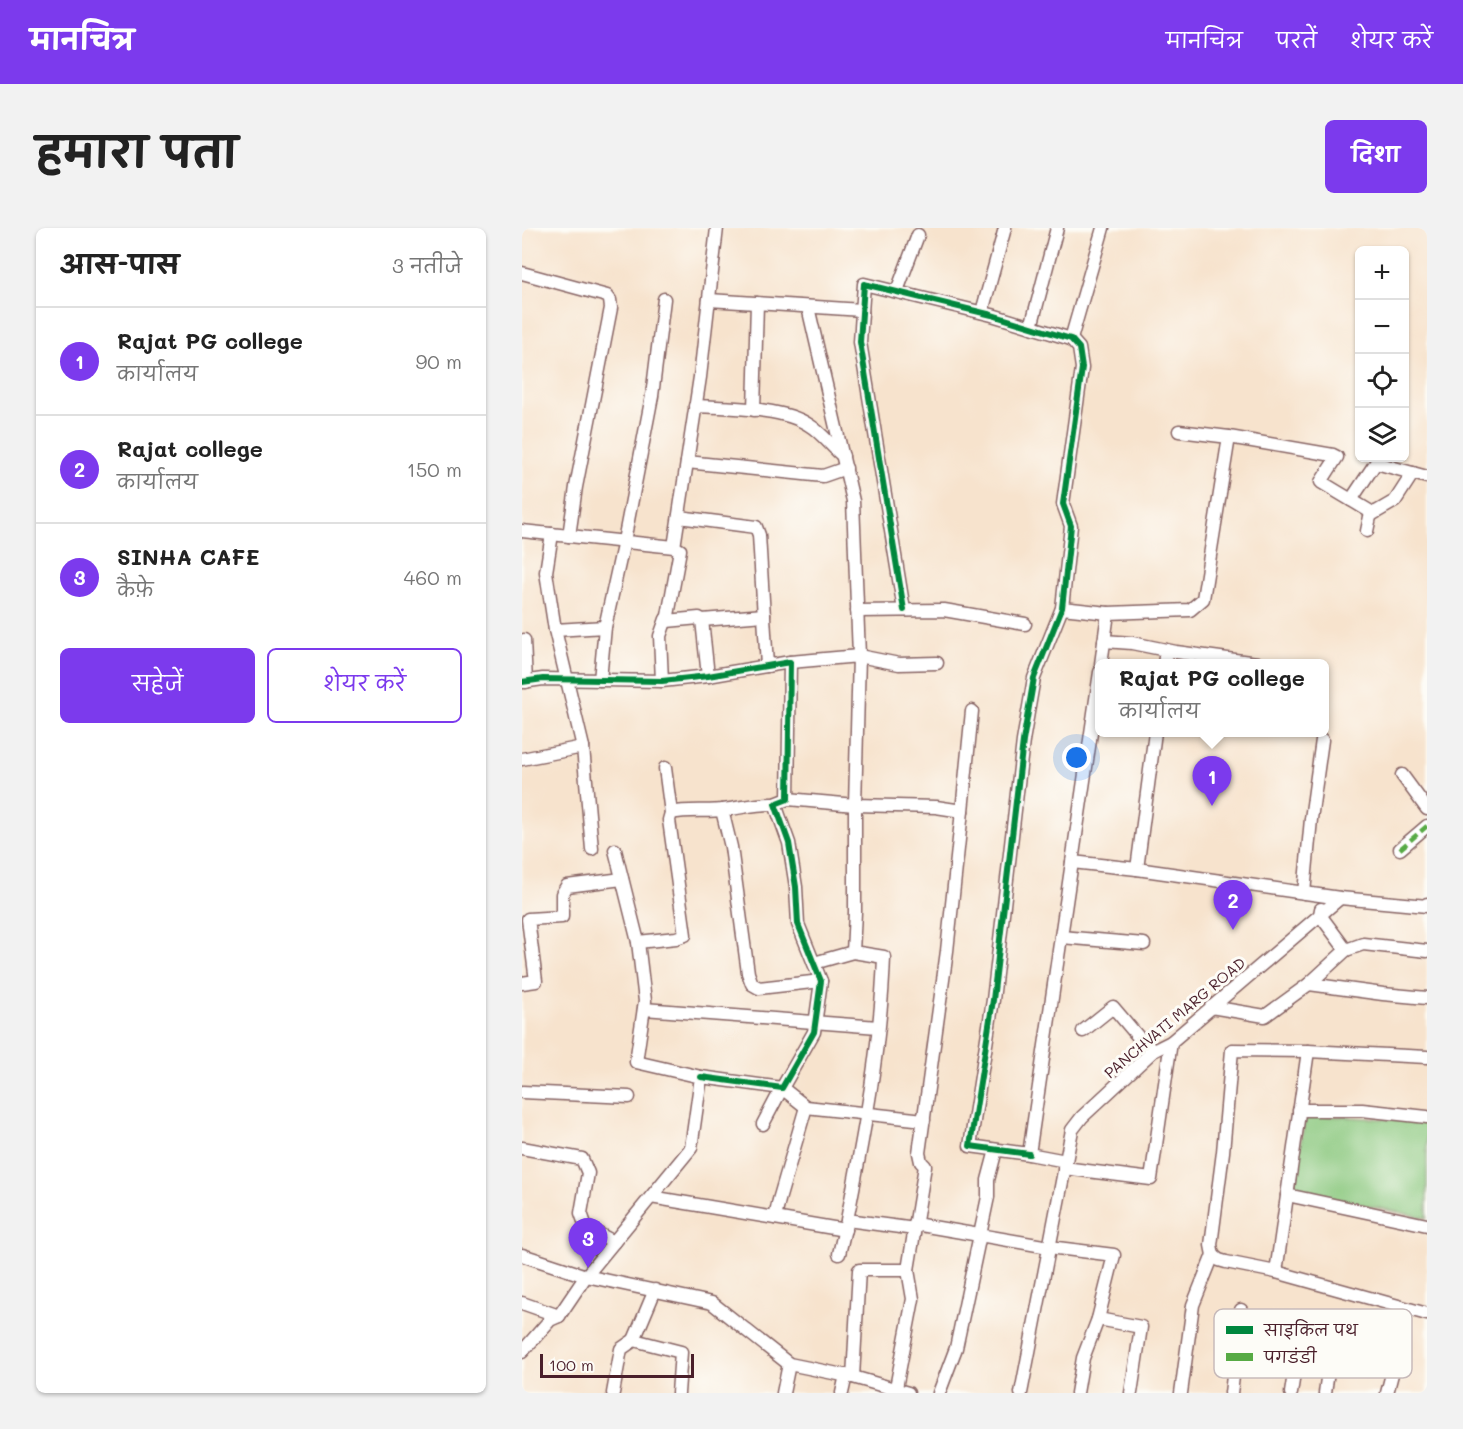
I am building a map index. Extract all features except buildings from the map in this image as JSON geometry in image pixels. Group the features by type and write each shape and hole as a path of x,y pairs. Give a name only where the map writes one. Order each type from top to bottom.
{"street":[{"path":"674,547 695,406 717,228"},
{"path":"982,312 1005,228"},
{"path":"1032,327 1057,228"},
{"path":"1071,339 1103,228"},
{"path":"897,291 918,235"},
{"path":"522,273 607,296 610,300 611,308 576,488 569,536"},
{"path":"904,610 860,342 864,284 982,312 1071,339 1079,348 1082,368 1063,504 1071,526 1062,608 1032,688 1023,741 993,1000 969,1146 1029,1154 1065,1164 1152,1179 1171,1042"},
{"path":"600,680 605,627 652,396 664,299"},
{"path":"709,300 862,310"},
{"path":"754,410 757,303"},
{"path":"808,307 853,501 859,656 853,952"},
{"path":"695,406 787,414 809,424 844,462"},
{"path":"1179,431 1229,437 1337,457 1321,482 1371,512 1367,531"},
{"path":"1062,608 1108,612 1190,610 1203,600 1229,437"},
{"path":"687,462 823,476 844,462"},
{"path":"1351,500 1377,462"},
{"path":"1383,462 1427,477"},
{"path":"1371,515 1395,501 1413,473"},
{"path":"679,517 756,527 759,535 767,666"},
{"path":"522,531 674,547 680,550 666,620 660,636 662,681"},
{"path":"552,534 546,572 555,630 583,747 592,849"},
{"path":"857,611 944,610 1025,624"},
{"path":"1102,659 1108,612"},
{"path":"666,620 696,618 702,620 764,615"},
{"path":"702,620 708,676"},
{"path":"555,630 605,627"},
{"path":"524,640 524,682 543,679 662,681 708,676 790,662 859,656 898,664 937,663"},
{"path":"1104,641 1132,643 1229,659"},
{"path":"1165,659 1166,650"},
{"path":"788,799 790,662"},
{"path":"1029,1154 1095,706"},
{"path":"522,1255 586,1276 712,1303 789,1364 850,1376 900,1392 913,1299 908,1270 925,1166 921,1162 919,1153 947,951 972,711"},
{"path":"1137,869 1154,737"},
{"path":"1304,893 1322,740"},
{"path":"522,759 583,747"},
{"path":"638,942 685,935 669,820 671,813 665,768"},
{"path":"1402,775 1427,809"},
{"path":"671,813 775,804 788,799 962,810"},
{"path":"763,1124 814,1032 821,981 798,924 796,887 789,843 775,804"},
{"path":"722,810 731,847 748,973 752,984 759,988 821,981"},
{"path":"1400,849 1427,826"},
{"path":"615,850 638,942 645,1001 636,1062 701,1077 782,1088 806,1107 924,1120"},
{"path":"1072,862 1137,869 1322,896 1427,905"},
{"path":"522,983 536,981 528,919 562,917 562,894 567,886 622,879"},
{"path":"1322,896 1320,915 1346,950"},
{"name":"PANCHVATI MARG ROAD","path":"1021,1393 1072,1130 1082,1117 1153,1051 1171,1042 1340,898"},
{"path":"1061,937 1144,945"},
{"path":"1211,1007 1265,1016 1309,984 1346,950 1363,944 1427,951"},
{"path":"814,963 853,952 884,957 878,1027 866,1113 839,1254"},
{"path":"1309,984 1427,998"},
{"path":"1083,1031 1113,1007 1153,1051"},
{"path":"644,1010 878,1027"},
{"path":"1180,1393 1193,1305 1213,1255 1211,1245 1223,1152 1232,1050 1427,1057"},
{"path":"1275,1272 1308,1051"},
{"path":"522,1352 550,1320 559,1316 586,1276 691,1148 701,1077"},
{"path":"522,1092 629,1096"},
{"path":"775,1218 806,1107"},
{"path":"1299,1110 1362,1110 1427,1117"},
{"path":"522,1148 582,1159 588,1173 581,1214 586,1227 614,1242"},
{"path":"939,1393 956,1348 988,1197 988,1180 996,1150"},
{"path":"1287,1195 1427,1225"},
{"path":"651,1197 775,1218 846,1225 915,1226 1114,1255 1098,1319 1083,1358 1077,1393"},
{"path":"1213,1255 1226,1262 1275,1272 1427,1312"},
{"path":"842,1393 850,1376 859,1270 908,1270"},
{"path":"613,1393 621,1349 634,1340 655,1290"},
{"path":"522,1303 559,1316"},
{"path":"1098,1319 1141,1327 1131,1393"},
{"path":"634,1340 681,1352 678,1393"},
{"path":"783,1393 789,1364"},
{"path":"1231,1393 1233,1378"},
{"path":"1291,1393 1293,1378"},
{"path":"1325,1393 1327,1378"},
{"path":"1387,1393 1391,1378"}],"green space":[{"path":"1305,1116 1427,1121 1427,1218 1293,1191"}],"marked path":[{"path":"1400,849 1427,826"}],"cycle path":[{"path":"904,610 860,342 864,284 992,315 1071,339 1079,348 1082,368 1063,504 1071,526 1062,608 1034,678 1023,741 993,1000 970,1146 1029,1154"},
{"path":"522,682 543,679 662,681 708,676 790,662 788,799 775,804 789,843 796,887 798,924 821,981 814,1032 782,1088 701,1077"}],"place":[{"name":"Rajat PG college","path":"1212,806"},
{"name":"Rajat college","path":"1233,930"},
{"name":"SINHA CAFE","path":"588,1268"}]}
